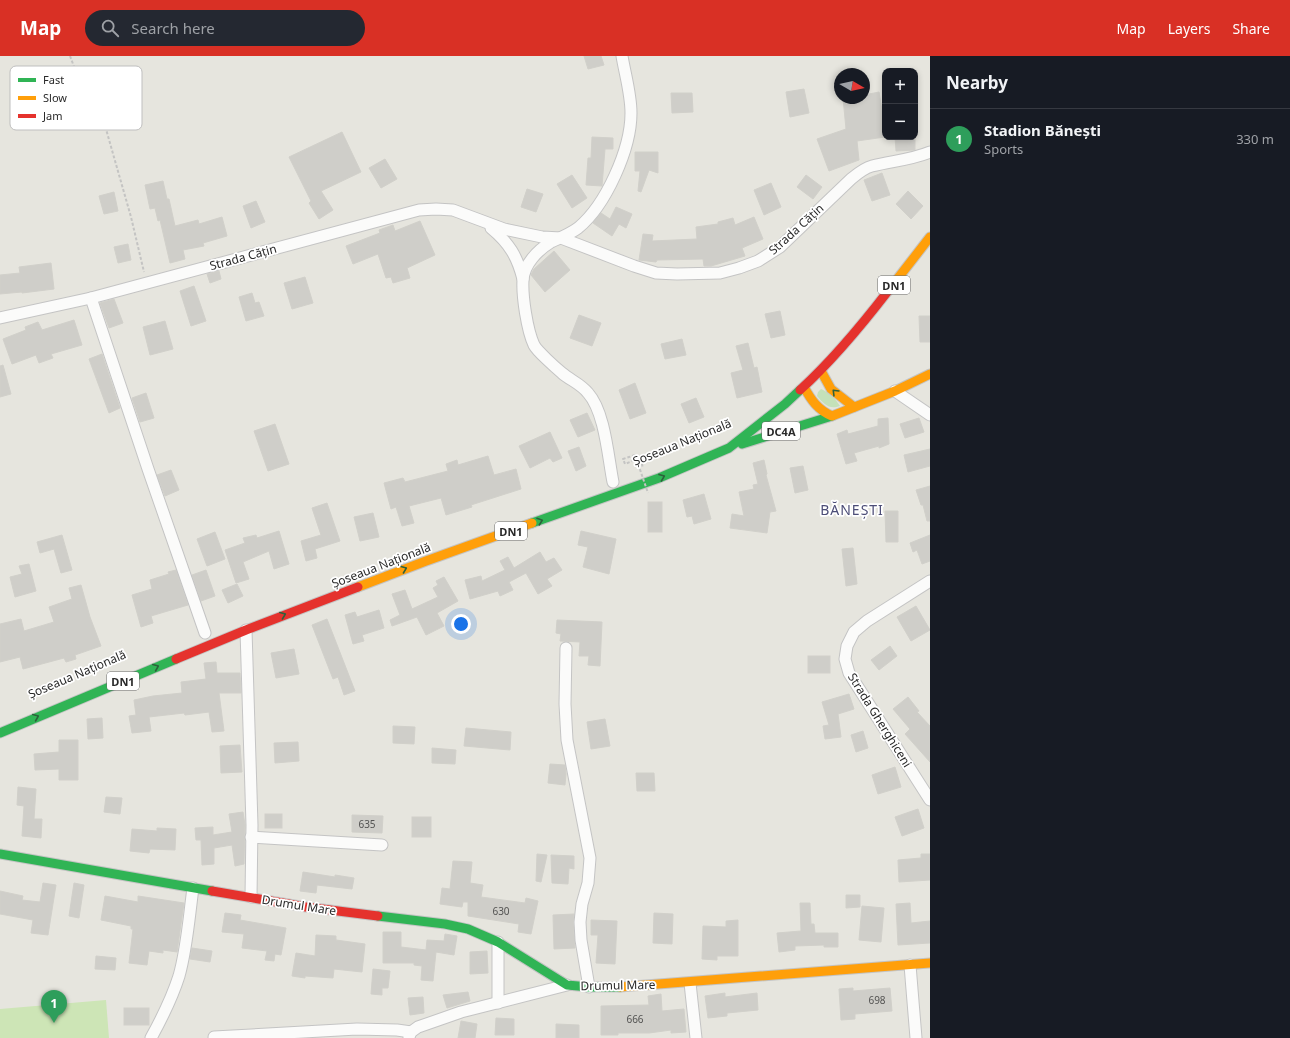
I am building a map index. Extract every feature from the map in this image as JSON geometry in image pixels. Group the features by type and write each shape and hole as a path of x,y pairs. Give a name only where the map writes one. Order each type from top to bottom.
{"main road":[{"name":"Șoseaua Națională","path":"0,733 246,630 426,561 659,478 729,448 804,388 821,371 857,331 930,238"},
{"path":"821,371 831,389 854,407"},
{"name":"DC4A","path":"729,448 832,416 895,391 930,374"},
{"path":"804,388 814,404 824,413 832,416"},
{"name":"Șoseaua Națională","path":"730,436 768,418"},
{"name":"Drumul Mare","path":"0,854 193,888 351,913 445,924 468,929 498,942 567,985 621,987 690,983 930,963"}],"street":[{"name":"Strada Cățin","path":"523,279 529,261 549,243 577,229 598,205 612,183 623,156 631,113 629,90 622,56"},
{"name":"Strada Cățin","path":"0,318 91,298 419,210 453,210 486,223 518,233 542,237 561,238 656,273 720,273 758,261 780,246 860,172 871,166 910,159 930,152"},
{"name":"Strada Cățin","path":"486,223 507,242 519,263 523,279 523,295 527,320 535,346 562,373 589,393 597,408 604,430 612,483"},
{"path":"91,298 205,633"},
{"path":"895,391 930,415"},
{"name":"Strada Gherghiceni","path":"930,581 867,621 854,632 847,646 845,659 849,673 930,800"},
{"name":"Drumul Mare","path":"246,630 252,837 251,897"},
{"path":"566,648 565,704 567,740 590,858 588,883 582,904 580,922 581,940 589,987"},
{"path":"252,837 382,845"},
{"path":"151,1038 165,1011 179,976 184,955 193,888"},
{"path":"498,942 498,1003"},
{"path":"910,965 916,1038"},
{"path":"690,983 696,1038"},
{"path":"214,1037 357,1029 397,1030 410,1035 418,1027 454,1015 567,985"}],"path":[{"path":"70,56 74,66"},
{"path":"106,130 131,218 147,283"},
{"path":"644,471 640,458 625,464 623,459 635,455 648,493"}],"green space":[{"path":"821,389 832,396 840,406 830,407 824,404 817,396"},
{"path":"106,1000 109,1038 0,1038 0,1009"}],"building":[{"path":"584,56 601,56 604,65 588,69"},
{"path":"804,89 809,113 790,117 786,92"},
{"path":"879,92 882,110 882,137 857,141 859,160 829,171 817,139 846,129 844,104 870,104 870,94"},
{"path":"671,93 692,93 693,112 672,113"},
{"path":"342,132 361,172 321,191 333,210 319,219 309,203 311,201 289,157"},
{"path":"592,137 613,138 613,149 605,149 602,186 586,185 588,158 591,158"},
{"path":"895,140 915,140 915,150 896,151"},
{"path":"635,152 658,152 658,173 649,170 641,192 638,191 640,171 635,171"},
{"path":"385,159 397,179 381,188 369,168"},
{"path":"882,173 890,195 872,201 864,180"},
{"path":"572,175 587,198 572,208 557,184"},
{"path":"806,175 822,187 813,199 797,187"},
{"path":"163,181 175,226 198,220 199,224 222,217 227,236 203,243 204,246 183,250 185,259 170,263 160,220 158,221 155,208 150,209 145,185"},
{"path":"771,183 781,207 764,215 754,190"},
{"path":"527,189 543,194 536,212 521,207"},
{"path":"908,191 923,206 911,219 896,204"},
{"path":"114,192 118,211 104,214 99,196"},
{"path":"256,201 265,222 251,228 243,206"},
{"path":"616,207 632,214 626,228 619,224 612,236 593,223 601,213 610,219"},
{"path":"754,217 763,239 742,248 745,256 711,266 704,266 703,259 657,260 656,262 639,260 643,234 653,235 652,241 697,239 696,227 718,224 718,222 733,218 735,225"},
{"path":"420,221 435,255 407,268 410,278 393,283 391,277 386,278 378,254 353,264 346,246 380,233 379,230 393,225 395,231"},
{"path":"128,244 131,260 118,263 114,247"},
{"path":"554,251 570,270 545,292 531,275 534,269"},
{"path":"51,263 54,289 0,294 0,275 20,273 19,267"},
{"path":"219,271 221,279 210,283 207,274"},
{"path":"305,277 313,303 292,309 284,283"},
{"path":"194,286 206,321 191,326 180,291"},
{"path":"252,293 255,303 259,302 264,316 246,321 239,297"},
{"path":"114,299 123,323 109,328 100,303"},
{"path":"780,311 785,335 771,338 765,314"},
{"path":"579,315 601,323 592,346 570,338"},
{"path":"919,316 930,316 930,342 920,342"},
{"path":"74,320 82,345 51,354 53,358 39,363 36,355 12,364 3,339 26,330 25,327 38,322 42,330"},
{"path":"165,321 173,349 150,355 143,327"},
{"path":"682,339 686,355 665,359 661,344"},
{"path":"748,343 754,368 757,367 762,392 737,398 731,373 743,370 736,346"},
{"path":"102,354 120,408 109,413 89,359"},
{"path":"3,365 11,394 0,397 0,366"},
{"path":"635,383 646,413 630,419 619,390"},
{"path":"146,393 154,418 140,422 132,398"},
{"path":"696,398 704,417 689,423 681,404"},
{"path":"587,413 595,430 578,437 570,420"},
{"path":"888,418 889,444 879,448 879,446 854,453 857,461 846,464 837,434 847,430 848,434 878,426 878,419"},
{"path":"919,418 924,432 905,438 900,424"},
{"path":"275,424 289,464 268,471 254,431"},
{"path":"550,432 562,458 553,462 550,458 530,468 519,446"},
{"path":"579,447 586,466 576,471 568,451"},
{"path":"930,449 930,466 908,472 904,455"},
{"path":"488,456 494,475 516,469 521,489 471,505 472,507 446,515 441,498 409,506 414,523 402,526 396,507 391,509 384,483 403,478 405,482 448,471 446,464 457,460 458,465"},
{"path":"764,460 766,475 776,511 770,512 767,533 730,528 732,514 744,516 739,492 754,489 753,485 758,484 753,463"},
{"path":"803,466 808,490 795,493 790,468"},
{"path":"171,470 179,490 165,496 157,475"},
{"path":"930,486 930,521 927,521 923,505 921,505 916,490"},
{"path":"704,494 711,519 694,524 692,516 687,517 683,500"},
{"path":"648,502 662,502 662,532 648,532"},
{"path":"327,503 340,541 315,549 317,558 306,561 301,541 321,535 312,508"},
{"path":"885,511 898,511 898,542 886,542"},
{"path":"373,513 379,537 360,541 354,517"},
{"path":"279,531 289,564 274,569 269,551 243,562 249,579 236,583 225,550 245,543 243,538 256,535 257,538"},
{"path":"581,531 616,539 609,574 583,567 588,547 578,545"},
{"path":"215,532 225,559 207,566 197,539"},
{"path":"62,535 72,570 61,573 54,549 40,553 37,542"},
{"path":"930,535 930,561 922,564 917,550 913,552 910,543"},
{"path":"853,548 857,584 846,586 842,549"},
{"path":"540,552 546,562 554,558 562,570 547,579 552,586 538,594 526,573 509,582 513,590 500,596 498,591 470,599 465,580 481,576 482,581 505,570 500,561 508,557 514,568"},
{"path":"29,564 36,591 15,597 10,577 22,574 19,566"},
{"path":"176,570 188,605 151,616 153,623 141,627 132,595 152,589 150,580 169,574 168,572"},
{"path":"206,570 215,596 201,601 192,575"},
{"path":"444,577 458,601 437,613 444,626 426,635 417,617 392,626 390,620 400,615 392,594 405,590 412,609 438,597 433,588 438,585 436,581"},
{"path":"237,584 243,596 228,603 222,590"},
{"path":"81,585 90,617 101,646 75,655 76,659 66,662 64,658 23,669 20,657 0,662 0,624 21,619 24,631 54,622 49,607 72,599 69,588"},
{"path":"916,606 930,630 911,641 897,617"},
{"path":"379,610 384,628 362,635 364,641 353,644 345,615 355,612 357,617"},
{"path":"327,619 355,691 344,695 338,677 333,679 312,625"},
{"path":"557,620 602,622 600,666 588,665 589,656 579,656 580,642 560,641 561,634 556,633"},
{"path":"890,646 897,656 879,670 871,660"},
{"path":"294,649 299,674 276,678 271,653"},
{"path":"808,656 830,656 830,673 808,673"},
{"path":"216,662 217,673 240,673 241,693 219,693 224,731 212,732 209,712 149,717 151,731 132,733 129,716 136,715 134,700 153,696 182,693 181,682 206,679 204,663"},
{"path":"849,694 854,709 838,714 841,737 825,739 823,726 829,725 822,702"},
{"path":"908,697 919,711 917,712 930,726 930,762 905,734 910,729 893,709"},
{"path":"102,718 103,738 88,739 87,719"},
{"path":"605,719 610,746 591,749 587,722"},
{"path":"393,726 415,727 414,744 393,743"},
{"path":"466,728 511,732 510,750 464,746"},
{"path":"863,731 868,748 856,752 851,735"},
{"path":"59,740 78,740 78,780 59,780 59,769 35,770 34,754 59,752"},
{"path":"298,742 299,761 275,763 274,743"},
{"path":"240,745 242,772 221,773 220,746"},
{"path":"432,748 456,750 455,764 432,763"},
{"path":"550,764 565,765 565,785 548,783"},
{"path":"895,767 901,787 878,794 872,775"},
{"path":"636,773 654,773 655,791 637,791"},
{"path":"18,787 36,789 34,819 42,819 41,838 22,836 24,806 17,805"},
{"path":"106,797 122,798 120,814 104,812"},
{"path":"918,809 924,828 902,836 895,817"},
{"path":"243,812 245,825 244,864 235,866 232,845 214,848 214,864 202,865 201,840 196,840 195,828 213,827 213,835 232,832 229,814"},
{"path":"265,814 282,814 282,828 265,828"},
{"path":"352,815 383,816 382,833 352,832"},
{"path":"412,817 431,817 431,837 412,837"},
{"path":"157,828 176,829 175,850 150,849 149,853 130,851 132,829 157,831"},
{"path":"537,854 547,855 541,882 536,881"},
{"path":"921,854 930,854 930,880 899,882 898,860 921,858"},
{"path":"551,855 574,856 574,869 569,868 568,884 552,883"},
{"path":"453,861 472,862 470,883 483,885 481,897 525,903 526,898 538,901 531,934 518,932 519,924 468,916 468,902 463,902 462,907 440,904 442,888 450,889"},
{"path":"303,872 335,877 335,875 354,878 352,889 317,885 316,893 300,891"},
{"path":"43,883 56,885 48,935 31,933 33,920 0,914 0,891 23,896 22,900 40,902"},
{"path":"74,883 84,885 79,918 69,916"},
{"path":"846,895 860,895 860,907 846,908"},
{"path":"105,896 138,902 138,896 184,903 177,952 163,950 163,953 149,951 147,965 129,963 133,929 131,929 131,926 101,920"},
{"path":"800,903 810,903 811,924 814,924 815,933 838,933 838,947 824,947 824,945 795,946 795,950 779,952 777,933 801,931"},
{"path":"910,903 911,923 930,921 930,943 898,945 896,904"},
{"path":"862,906 884,908 881,942 859,940"},
{"path":"225,913 241,915 240,920 286,928 281,955 275,954 274,961 265,960 267,951 242,948 244,934 222,932"},
{"path":"654,913 673,914 672,944 653,943"},
{"path":"574,914 573,922 575,948 554,949 553,915"},
{"path":"591,920 617,921 615,964 596,963 598,935 591,935"},
{"path":"738,920 738,956 717,956 717,960 702,959 703,926 726,927 726,921"},
{"path":"383,932 401,932 401,947 426,950 427,940 444,941 445,934 457,936 454,955 436,952 433,981 421,980 422,966 414,965 414,963 383,963"},
{"path":"316,935 336,936 336,940 365,944 362,972 334,969 333,978 305,976 305,978 292,976 296,953 315,956"},
{"path":"192,948 212,951 210,962 190,959"},
{"path":"487,951 488,973 470,974 470,952"},
{"path":"96,956 116,958 115,970 95,969"},
{"path":"373,969 390,971 388,988 382,988 382,995 371,994"},
{"path":"853,988 853,991 890,988 892,1011 855,1014 855,1019 841,1020 839,989"},
{"path":"468,992 470,1001 447,1008 443,995"},
{"path":"725,993 725,997 757,993 758,1010 727,1013 727,1016 708,1018 705,996"},
{"path":"661,994 662,1011 684,1009 686,1032 671,1033 671,1030 649,1033 618,1033 618,1035 601,1035 601,1006 649,1005 648,996"},
{"path":"423,997 424,1013 410,1015 408,998"},
{"path":"124,1008 149,1008 149,1025 124,1025"},
{"path":"496,1018 514,1019 514,1035 495,1035"},
{"path":"461,1021 477,1024 475,1038 458,1038"},
{"path":"556,1024 579,1025 579,1038 556,1038"}],"traffic: fast":[{"path":"532,523 659,478 729,448 785,404 800,390"},
{"path":"742,444 832,416"},
{"path":"0,733 176,659"},
{"path":"0,854 212,891"},
{"path":"378,916 445,924 468,929 498,942 567,985 620,987"}],"traffic: slow":[{"path":"888,291 930,237"},
{"path":"821,371 831,389 854,407"},
{"path":"804,387 815,404 832,416 895,391 930,374"},
{"path":"358,587 532,523"},
{"path":"620,987 930,963"}],"traffic: jam":[{"path":"800,390 824,367 868,317 888,291"},
{"path":"176,659 246,630 358,587"},
{"path":"212,891 306,907 378,916"}],"place":[{"name":"Stadion Bănești","path":"54,1023"}],"district":[{"name":"BĂNEȘTI","path":"852,509"}]}
